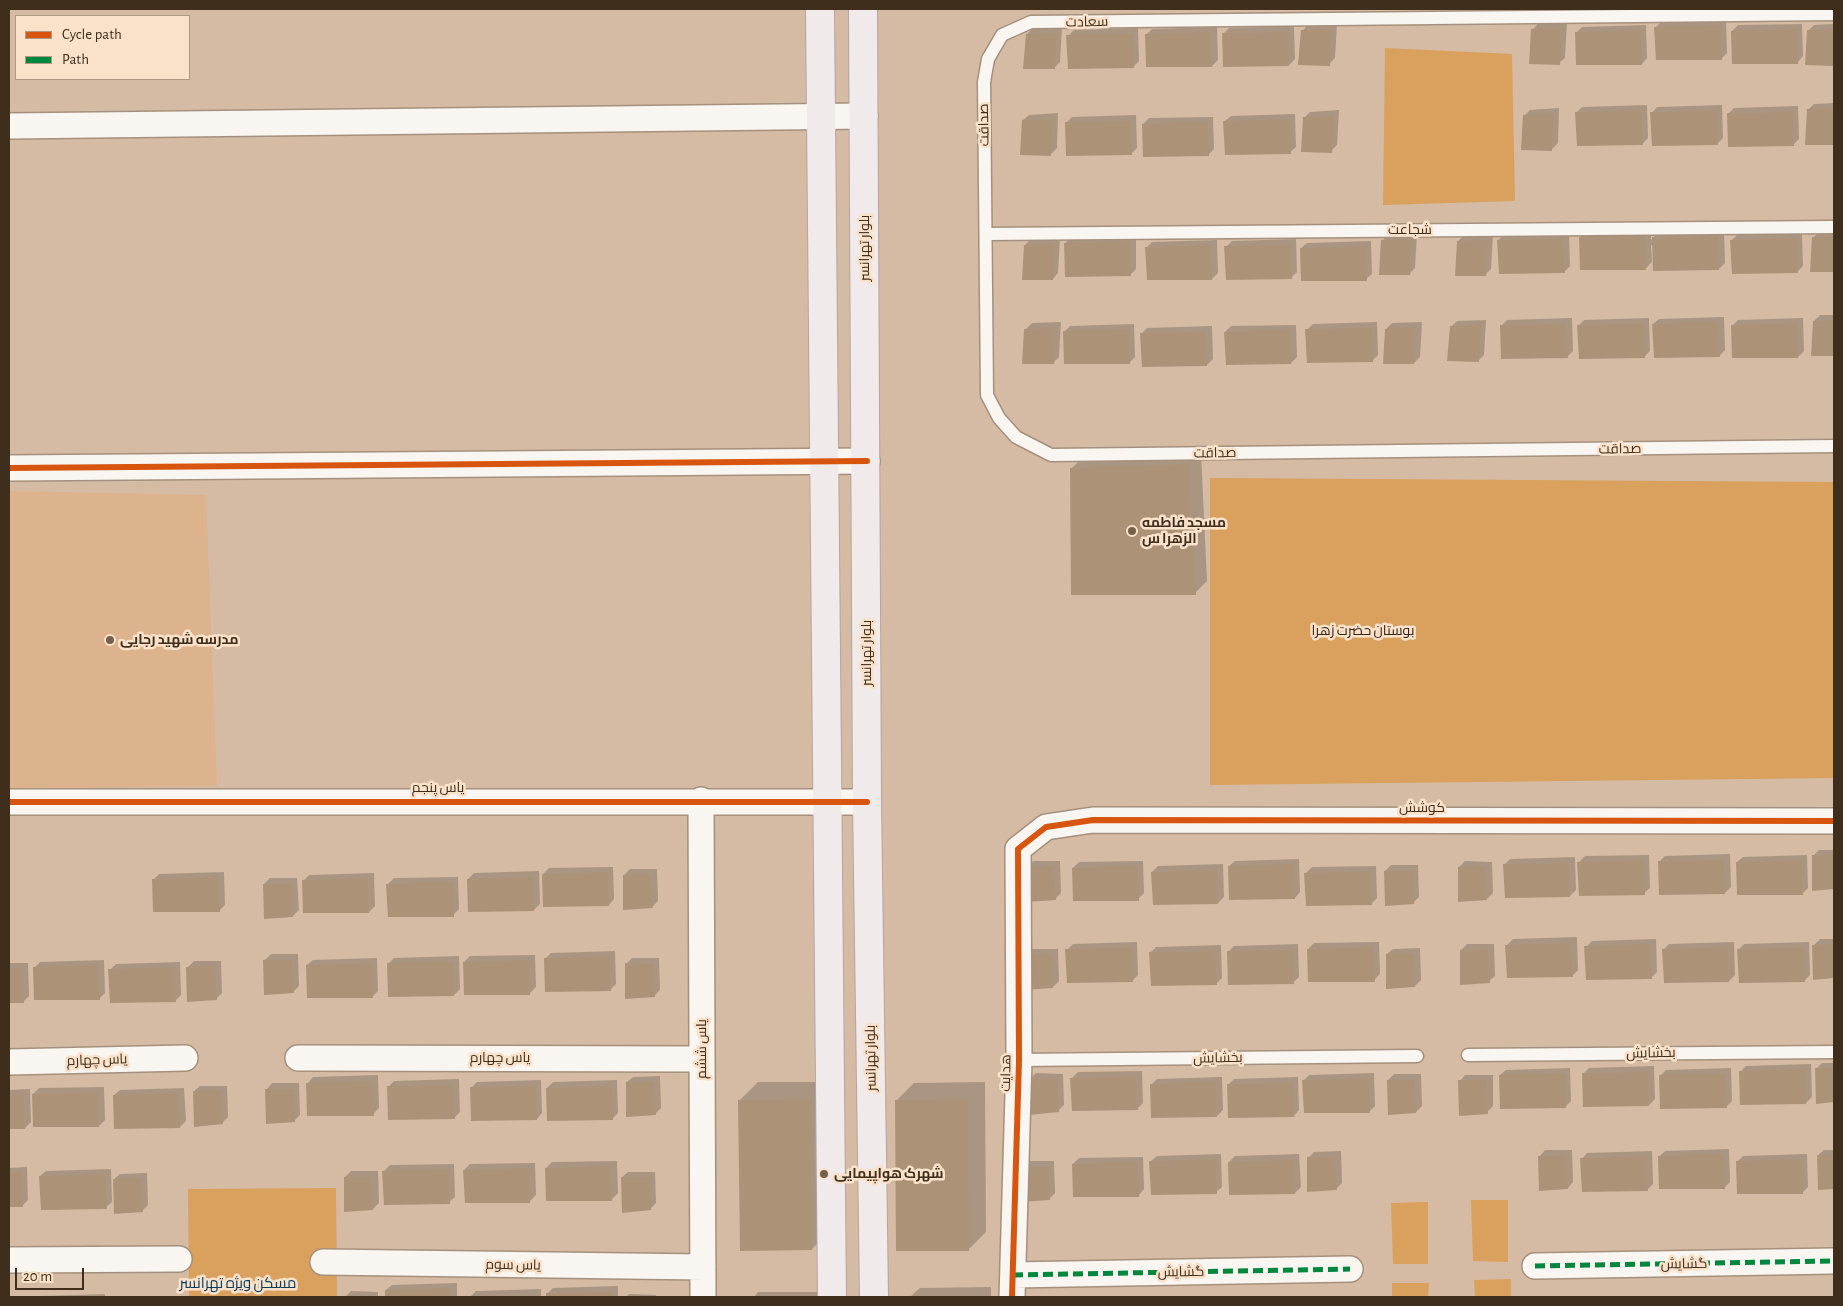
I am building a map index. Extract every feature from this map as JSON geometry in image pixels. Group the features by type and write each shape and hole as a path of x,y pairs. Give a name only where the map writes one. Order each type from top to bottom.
{"main road":[{"path":"820,9 832,1297"},
{"name":"بلوار تهرانسر","path":"864,9 867,802 874,1297"}],"street":[{"path":"9,126 864,116"},
{"path":"9,468 867,461"},
{"name":"یاس پنجم","path":"9,802 701,800 867,802"},
{"name":"یاس ششم","path":"701,800 703,1297"},
{"name":"کوشش","path":"1018,849 1046,827 1094,820 1834,821"},
{"name":"هدایت","path":"1013,1286 1020,1060 1018,849"},
{"name":"یاس چهارم","path":"9,1062 185,1058"},
{"name":"یاس چهارم","path":"298,1058 702,1059"},
{"path":"9,1260 179,1260"},
{"name":"گشایش","path":"1535,1266 1834,1261"},
{"name":"یاس سوم","path":"323,1262 703,1267"},
{"name":"گشایش","path":"1013,1286 1350,1269"}],"lane":[{"name":"سعادت","path":"1002,34 1031,22 1834,14"},
{"name":"صداقت","path":"1002,34 988,59 984,82 987,395 999,418 1016,436 1051,455 1834,446"},
{"name":"شجاعت","path":"986,234 1834,227"},
{"name":"بخشایش","path":"1468,1055 1834,1052"},
{"name":"بخشایش","path":"1020,1060 1417,1056"}],"shaded area":[{"name":"مدرسه شهید رجایی","path":"9,491 206,495 217,786 9,788"}],"green space":[{"path":"1385,48 1512,54 1515,201 1383,205"},
{"name":"بوستان حضرت زهرا","path":"1210,478 1834,482 1834,778 1210,785"},
{"path":"336,1188 337,1297 189,1297 188,1189"},
{"path":"1471,1200 1508,1200 1508,1262 1473,1261"},
{"path":"1428,1202 1428,1264 1393,1264 1391,1203"},
{"path":"1511,1279 1511,1297 1475,1297 1474,1280"},
{"path":"1392,1283 1429,1283 1428,1297 1392,1297"}],"building":[{"path":"1721,25 1722,60 1656,60 1654,27"},
{"path":"1562,28 1560,65 1529,64 1531,29"},
{"path":"1332,29 1330,66 1298,65 1301,30"},
{"path":"1797,29 1798,64 1732,64 1731,31"},
{"path":"1834,29 1834,66 1805,65 1807,30"},
{"path":"1641,30 1642,65 1576,65 1575,32"},
{"path":"1211,32 1212,67 1146,67 1145,34"},
{"path":"1288,32 1289,66 1223,67 1222,33"},
{"path":"1057,33 1055,69 1023,69 1026,34"},
{"path":"1133,34 1134,68 1068,69 1066,35"},
{"path":"1834,108 1834,145 1805,145 1807,109"},
{"path":"1641,110 1643,145 1577,146 1575,112"},
{"path":"1717,110 1718,145 1652,146 1650,112"},
{"path":"1793,112 1794,146 1728,147 1727,113"},
{"path":"1554,114 1552,151 1521,150 1523,115"},
{"path":"1334,116 1332,153 1301,152 1303,117"},
{"path":"1053,119 1051,156 1020,155 1022,120"},
{"path":"1290,119 1291,154 1225,155 1223,121"},
{"path":"1131,121 1132,155 1066,156 1065,122"},
{"path":"1208,122 1209,156 1143,157 1142,124"},
{"path":"1645,235 1646,270 1580,270 1579,237"},
{"path":"1718,236 1719,270 1653,271 1652,237"},
{"path":"1834,236 1834,272 1810,272 1812,237"},
{"path":"1563,238 1565,273 1499,274 1497,240"},
{"path":"1797,238 1798,273 1732,274 1730,240"},
{"path":"1412,239 1410,275 1379,275 1381,240"},
{"path":"1488,240 1486,276 1455,276 1457,241"},
{"path":"1130,241 1131,276 1065,277 1064,243"},
{"path":"1055,243 1053,280 1022,280 1024,245"},
{"path":"1211,245 1212,280 1147,280 1145,247"},
{"path":"1291,245 1292,279 1226,280 1224,246"},
{"path":"1366,246 1367,281 1301,281 1300,248"},
{"path":"1834,320 1834,356 1811,356 1813,321"},
{"path":"1718,322 1720,357 1654,358 1652,324"},
{"path":"1644,323 1645,358 1579,359 1577,325"},
{"path":"1797,323 1798,358 1732,358 1731,325"},
{"path":"1566,324 1568,358 1501,359 1500,325"},
{"path":"1481,325 1479,362 1447,361 1450,326"},
{"path":"1416,327 1414,364 1383,364 1385,329"},
{"path":"1055,328 1054,364 1022,364 1024,329"},
{"path":"1372,328 1373,362 1307,363 1305,329"},
{"path":"1129,329 1130,364 1064,364 1063,331"},
{"path":"1290,330 1291,364 1226,365 1224,332"},
{"path":"1206,332 1207,366 1142,367 1140,333"},
{"name":"مسجد فاطمه الزهرا س","path":"1189,464 1196,595 1071,595 1070,468"},
{"path":"1812,855 1834,855 1834,889 1812,891"},
{"path":"1644,860 1645,895 1579,896 1577,862"},
{"path":"1724,860 1725,894 1659,895 1658,861"},
{"path":"1802,860 1803,895 1737,895 1736,862"},
{"path":"1569,863 1570,897 1505,898 1503,864"},
{"path":"1294,864 1295,899 1229,900 1228,866"},
{"path":"1054,866 1056,900 1026,902 1026,867"},
{"path":"1138,866 1139,901 1073,901 1072,868"},
{"path":"1458,867 1486,867 1487,900 1458,902"},
{"path":"1217,870 1218,904 1153,905 1151,872"},
{"path":"1371,871 1372,905 1306,906 1304,873"},
{"path":"1384,871 1413,871 1414,904 1385,906"},
{"path":"608,872 609,906 543,907 542,874"},
{"path":"623,875 651,875 653,908 623,910"},
{"path":"218,877 220,912 153,912 152,879"},
{"path":"533,877 534,911 468,912 467,879"},
{"path":"368,878 369,913 303,913 302,880"},
{"path":"453,882 454,917 388,917 386,884"},
{"path":"263,884 292,884 293,917 264,919"},
{"path":"1571,943 1573,977 1507,978 1505,945"},
{"path":"1651,944 1652,979 1586,980 1584,946"},
{"path":"1834,944 1834,978 1813,980 1812,945"},
{"path":"1132,947 1133,982 1067,983 1065,949"},
{"path":"1373,947 1375,982 1308,982 1307,949"},
{"path":"1728,947 1729,982 1664,983 1662,949"},
{"path":"1804,947 1805,982 1739,983 1737,949"},
{"path":"1488,949 1490,983 1460,985 1460,950"},
{"path":"1293,950 1294,984 1228,985 1227,951"},
{"path":"1215,951 1217,985 1151,986 1149,952"},
{"path":"1386,954 1414,954 1415,987 1386,989"},
{"path":"1023,955 1052,955 1053,988 1024,990"},
{"path":"610,956 611,991 545,992 544,958"},
{"path":"263,960 292,960 294,993 264,995"},
{"path":"529,960 530,995 464,995 463,962"},
{"path":"453,962 454,996 388,997 387,963"},
{"path":"372,963 373,998 307,998 306,965"},
{"path":"625,963 654,964 655,997 625,999"},
{"path":"98,965 100,1000 34,1000 33,967"},
{"path":"215,966 217,1000 187,1002 186,967"},
{"path":"175,967 176,1002 110,1003 108,969"},
{"path":"9,968 23,968 24,1003 9,1003"},
{"path":"1815,1068 1834,1068 1834,1102 1816,1104"},
{"path":"1805,1069 1806,1104 1740,1105 1739,1071"},
{"path":"1648,1072 1649,1106 1583,1107 1582,1073"},
{"path":"1565,1073 1566,1108 1500,1109 1499,1075"},
{"path":"1725,1074 1727,1108 1660,1109 1659,1075"},
{"path":"1136,1076 1138,1110 1072,1111 1070,1078"},
{"path":"1369,1078 1370,1113 1304,1113 1302,1080"},
{"path":"1028,1079 1057,1079 1059,1112 1029,1115"},
{"path":"1387,1080 1415,1080 1416,1113 1388,1115"},
{"path":"1458,1080 1487,1080 1488,1114 1459,1116"},
{"path":"372,1081 374,1116 307,1116 306,1083"},
{"path":"626,1082 654,1082 656,1115 626,1117"},
{"path":"1216,1082 1217,1117 1151,1118 1150,1084"},
{"path":"1293,1083 1294,1117 1228,1118 1227,1084"},
{"path":"453,1085 455,1119 388,1120 387,1086"},
{"path":"536,1086 537,1120 471,1121 470,1087"},
{"path":"612,1086 613,1120 547,1121 546,1088"},
{"path":"265,1089 294,1089 295,1122 266,1124"},
{"path":"193,1091 222,1091 223,1124 194,1127"},
{"path":"98,1092 99,1127 33,1127 32,1094"},
{"path":"179,1093 180,1128 114,1129 113,1095"},
{"path":"24,1094 25,1129 9,1129 9,1095"},
{"path":"811,1099 812,1250 740,1251 738,1100"},
{"path":"968,1099 969,1251 896,1251 895,1100"},
{"path":"1724,1154 1725,1189 1659,1189 1658,1156"},
{"path":"1567,1155 1568,1189 1539,1191 1538,1156"},
{"path":"1817,1155 1834,1155 1834,1189 1818,1190"},
{"path":"1647,1156 1648,1191 1582,1192 1580,1158"},
{"path":"1307,1157 1335,1157 1337,1190 1307,1192"},
{"path":"1216,1159 1217,1194 1151,1195 1149,1161"},
{"path":"1802,1159 1803,1194 1737,1194 1736,1161"},
{"path":"1294,1160 1295,1194 1229,1195 1228,1162"},
{"path":"1138,1162 1139,1197 1073,1197 1072,1164"},
{"path":"611,1166 612,1201 546,1201 545,1168"},
{"path":"1020,1167 1049,1167 1050,1200 1021,1202"},
{"path":"529,1168 530,1203 465,1203 463,1170"},
{"path":"449,1169 450,1204 384,1205 382,1171"},
{"path":"22,1172 23,1207 9,1207 9,1173"},
{"path":"105,1174 107,1209 41,1210 39,1176"},
{"path":"344,1177 372,1177 373,1210 344,1212"},
{"path":"621,1177 650,1177 651,1210 622,1213"},
{"path":"113,1179 142,1179 143,1212 114,1214"},
{"path":"451,1288 451,1297 385,1297 385,1290"},
{"path":"612,1292 612,1297 546,1297 546,1293"},
{"path":"535,1295 535,1297 496,1296"}],"marked path":[{"path":"1535,1266 1834,1261"},
{"path":"1013,1275 1350,1269"}],"cycle path":[{"path":"9,468 867,461"},
{"path":"9,802 867,802"},
{"path":"1012,1297 1019,1060 1018,849 1046,827 1093,820 1834,821"}],"place":[{"name":"مسجد فاطمه الزهرا س","path":"1132,531"},
{"name":"مدرسه شهید رجایی","path":"110,640"},
{"name":"شهرک هواپیمایی","path":"824,1174"}],"district":[{"name":"مسکن ویژه تهرانسر","path":"238,1283"}]}
